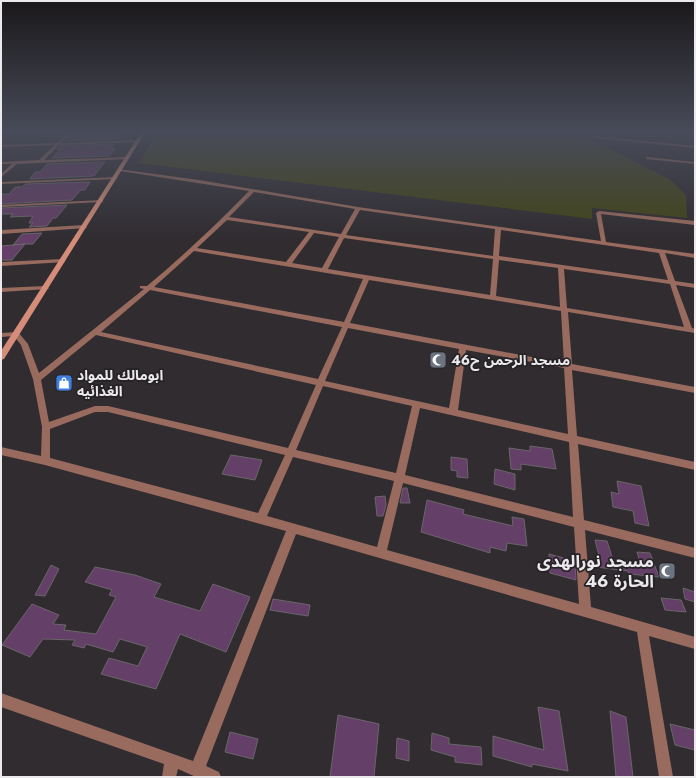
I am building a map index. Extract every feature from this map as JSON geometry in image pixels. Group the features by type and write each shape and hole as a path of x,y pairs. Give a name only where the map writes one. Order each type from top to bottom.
{"main road":[{"path":"1,357 122,167"}],"street":[{"path":"1,176 10,167"},
{"path":"120,170 253,190 358,208 695,256"},
{"path":"1,183 115,178"},
{"path":"37,379 96,333 146,288 194,249 253,190"},
{"path":"1,206 101,201"},
{"path":"324,270 358,208"},
{"path":"604,243 599,212 695,223"},
{"path":"226,218 695,286"},
{"path":"1,232 84,227"},
{"path":"493,297 498,228"},
{"path":"288,264 312,231"},
{"path":"194,249 692,330"},
{"path":"661,251 692,330"},
{"path":"1,264 63,261"},
{"path":"561,267 585,611"},
{"path":"261,519 367,277"},
{"path":"1,290 46,288"},
{"path":"146,288 695,390"},
{"path":"96,333 695,466"},
{"path":"1,335 16,334 24,344 37,379 46,427 45,461"},
{"path":"452,412 463,347"},
{"path":"381,553 417,404"},
{"path":"46,427 95,409 108,409 399,478 695,553"},
{"path":"1,451 45,461 261,519 695,643"},
{"path":"197,770 293,528"},
{"path":"642,628 666,777"},
{"path":"1,700 172,760 214,777"},
{"path":"169,777 172,760"}],"shaded area":[{"path":"174,167 646,167 671,180 686,195 687,218 592,208 592,219"}],"building":[{"path":"44,167 101,167 94,176 30,179 35,172 40,172"},
{"path":"90,182 85,190 81,190 72,200 1,204 1,194 9,194 15,187 22,187 25,184"},
{"path":"67,205 47,226 29,227 33,223 29,223 33,216 10,217 13,214 1,214 1,208"},
{"path":"42,233 33,244 25,244 12,260 1,260 1,246 13,245 22,234"},
{"path":"530,446 552,449 556,469 521,464 521,470 511,469 509,448 530,451"},
{"path":"231,455 262,460 255,480 222,474"},
{"path":"451,457 467,459 468,478 457,477 457,471 451,470"},
{"path":"495,469 515,474 515,490 494,484"},
{"path":"617,481 641,486 649,526 635,523 633,511 613,507 611,492 619,494"},
{"path":"403,488 407,488 410,503 400,503"},
{"path":"385,496 386,505 383,516 377,516 375,497"},
{"path":"427,500 464,510 463,514 513,526 512,517 524,519 527,546 507,543 506,551 490,547 490,553 421,532"},
{"path":"595,540 607,541 613,560 640,562 637,552 650,553 659,577 629,574 628,571 596,567 597,558 600,559"},
{"path":"549,554 575,561 576,580 550,573"},
{"path":"51,565 59,569 45,596 35,595"},
{"path":"95,567 135,575 161,584 154,597 200,611 213,584 250,597 226,652 180,634 156,689 101,674 109,658 138,666 147,647 120,639 113,652 86,644 84,648 72,645 75,640 43,639 30,657 2,645 32,604 59,615 53,624 66,625 64,630 96,634 116,597 109,595 112,590 85,582"},
{"path":"683,588 695,592 695,602 685,599"},
{"path":"661,598 681,600 686,612 665,610"},
{"path":"273,599 310,605 308,616 270,610"},
{"path":"538,707 559,711 568,771 532,764 532,767 493,756 493,736 544,750"},
{"path":"610,711 626,717 633,777 616,777"},
{"path":"338,715 379,724 374,777 330,777"},
{"path":"670,724 695,730 695,750 675,745"},
{"path":"230,732 258,739 253,759 225,752"},
{"path":"432,733 449,738 449,744 481,747 482,765 455,762 455,757 431,750"},
{"path":"397,738 409,741 409,761 396,758"}],"place":[{"name":"مسجد الرحمن ح46","path":"438,360"},
{"name":"ابومالك للمواد الغذائيه","path":"64,383"},
{"name":"مسجد نورالهدى الحارة 46","path":"667,571"}]}
